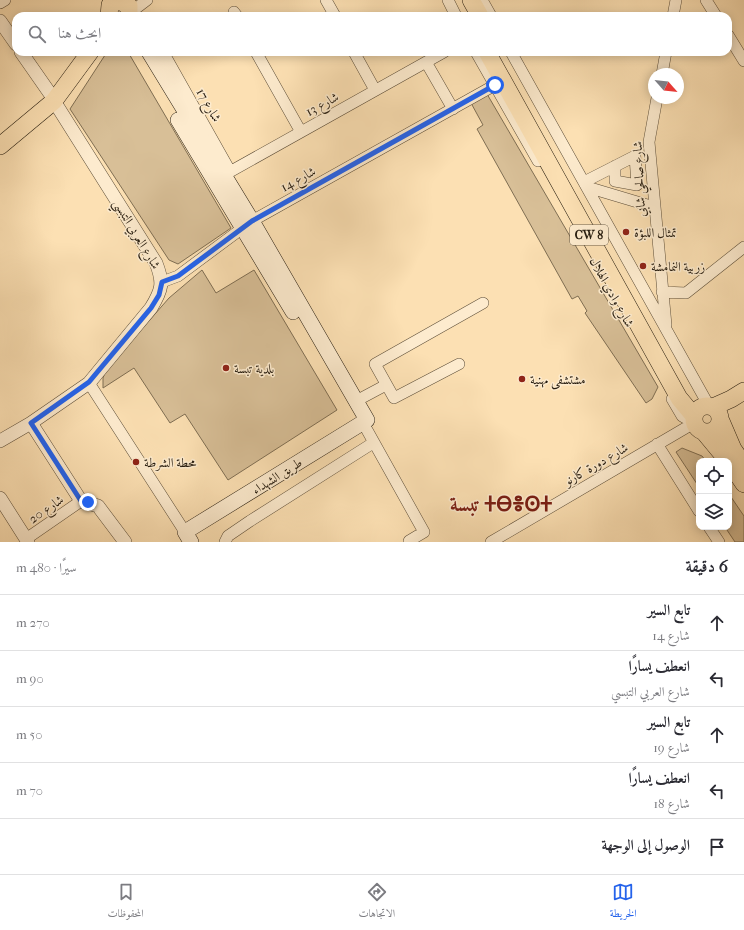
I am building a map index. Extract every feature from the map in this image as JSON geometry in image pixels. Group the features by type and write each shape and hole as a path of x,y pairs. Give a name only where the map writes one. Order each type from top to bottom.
{"main road":[{"path":"458,0 465,12"},
{"path":"471,0 478,12"},
{"path":"0,138 53,98 79,56"},
{"path":"0,146 53,98 87,56"},
{"path":"141,56 222,176"},
{"path":"151,56 222,176 364,425"},
{"name":"شارع وادي الهلال","path":"489,56 679,398 707,416"},
{"name":"شارع وادي الهلال","path":"502,56 685,388 707,416"},
{"path":"248,224 356,401 364,425"},
{"path":"707,416 744,391"},
{"path":"707,416 744,402"},
{"path":"707,416 727,458"},
{"path":"707,416 744,465"},
{"name":"طريق الشهداء","path":"188,537 364,425"},
{"path":"732,466 744,484"}],"street":[{"path":"0,3 5,0"},
{"path":"120,6 147,0"},
{"path":"326,0 333,12"},
{"path":"448,0 454,12"},
{"path":"482,0 489,12"},
{"path":"674,12 676,0"},
{"path":"706,0 714,12"},
{"path":"0,21 12,38"},
{"path":"732,41 743,56"},
{"name":"شارع العربي التبسي","path":"0,441 31,423 89,382 151,308 159,295 162,282 156,262 53,98 24,56"},
{"name":"شارع 17","path":"165,56 222,176"},
{"path":"258,56 301,132"},
{"path":"356,56 375,90"},
{"name":"شارع 13","path":"222,176 437,56"},
{"name":"شارع وادي الهلال","path":"478,56 682,416 707,416"},
{"path":"513,56 666,330 707,416"},
{"path":"663,68 665,56"},
{"path":"426,62 453,109"},
{"name":"شارع 14","path":"162,282 178,276 248,224 495,85"},
{"name":"شارع صالحي شابي","path":"656,104 649,142 666,330"},
{"path":"585,184 615,166"},
{"path":"585,184 654,207"},
{"path":"662,292 686,292 744,248"},
{"path":"459,364 394,398 375,364 483,303"},
{"name":"طريق الشهداء","path":"89,382 188,537"},
{"path":"356,401 386,385"},
{"name":"شارع دورة كارنو","path":"491,542 707,416"},
{"path":"31,423 81,501 98,506 125,542"},
{"path":"364,425 424,532 409,541 410,542"},
{"path":"225,540 250,521 373,443"},
{"path":"658,444 696,506"},
{"path":"0,498 27,540"},
{"name":"شارع 20","path":"27,540 81,501"},
{"path":"711,530 719,542"}],"shaded area":[{"path":"104,56 130,56 231,228 178,264 169,260 70,109"},
{"path":"487,94 658,387 652,399 646,403 585,313 587,311 578,296 572,299 477,129 483,125 471,103"},
{"path":"202,270 216,293 254,270 337,410 228,480 185,414 170,423 134,368 103,388 103,378 106,370 169,298"},
{"path":"682,448 704,458 696,458 696,482 676,452"},
{"path":"732,498 744,516 744,542 735,542 727,530 732,530"}],"place":[{"name":"تمثال اللبؤة","path":"626,232"},
{"name":"زربية النمامشة","path":"643,266"},
{"name":"بلدية تبسة","path":"226,368"},
{"name":"مشتشفى مهنية","path":"522,379"},
{"name":"محطة الشرطة","path":"136,462"}],"district":[{"name":"تبسة ⵜⴱⴻⵙⵜ","path":"501,504"}],"route":[{"path":"88,502 81,501 31,423 89,382 151,308 159,295 162,282 178,276 252,221 495,85"}]}
